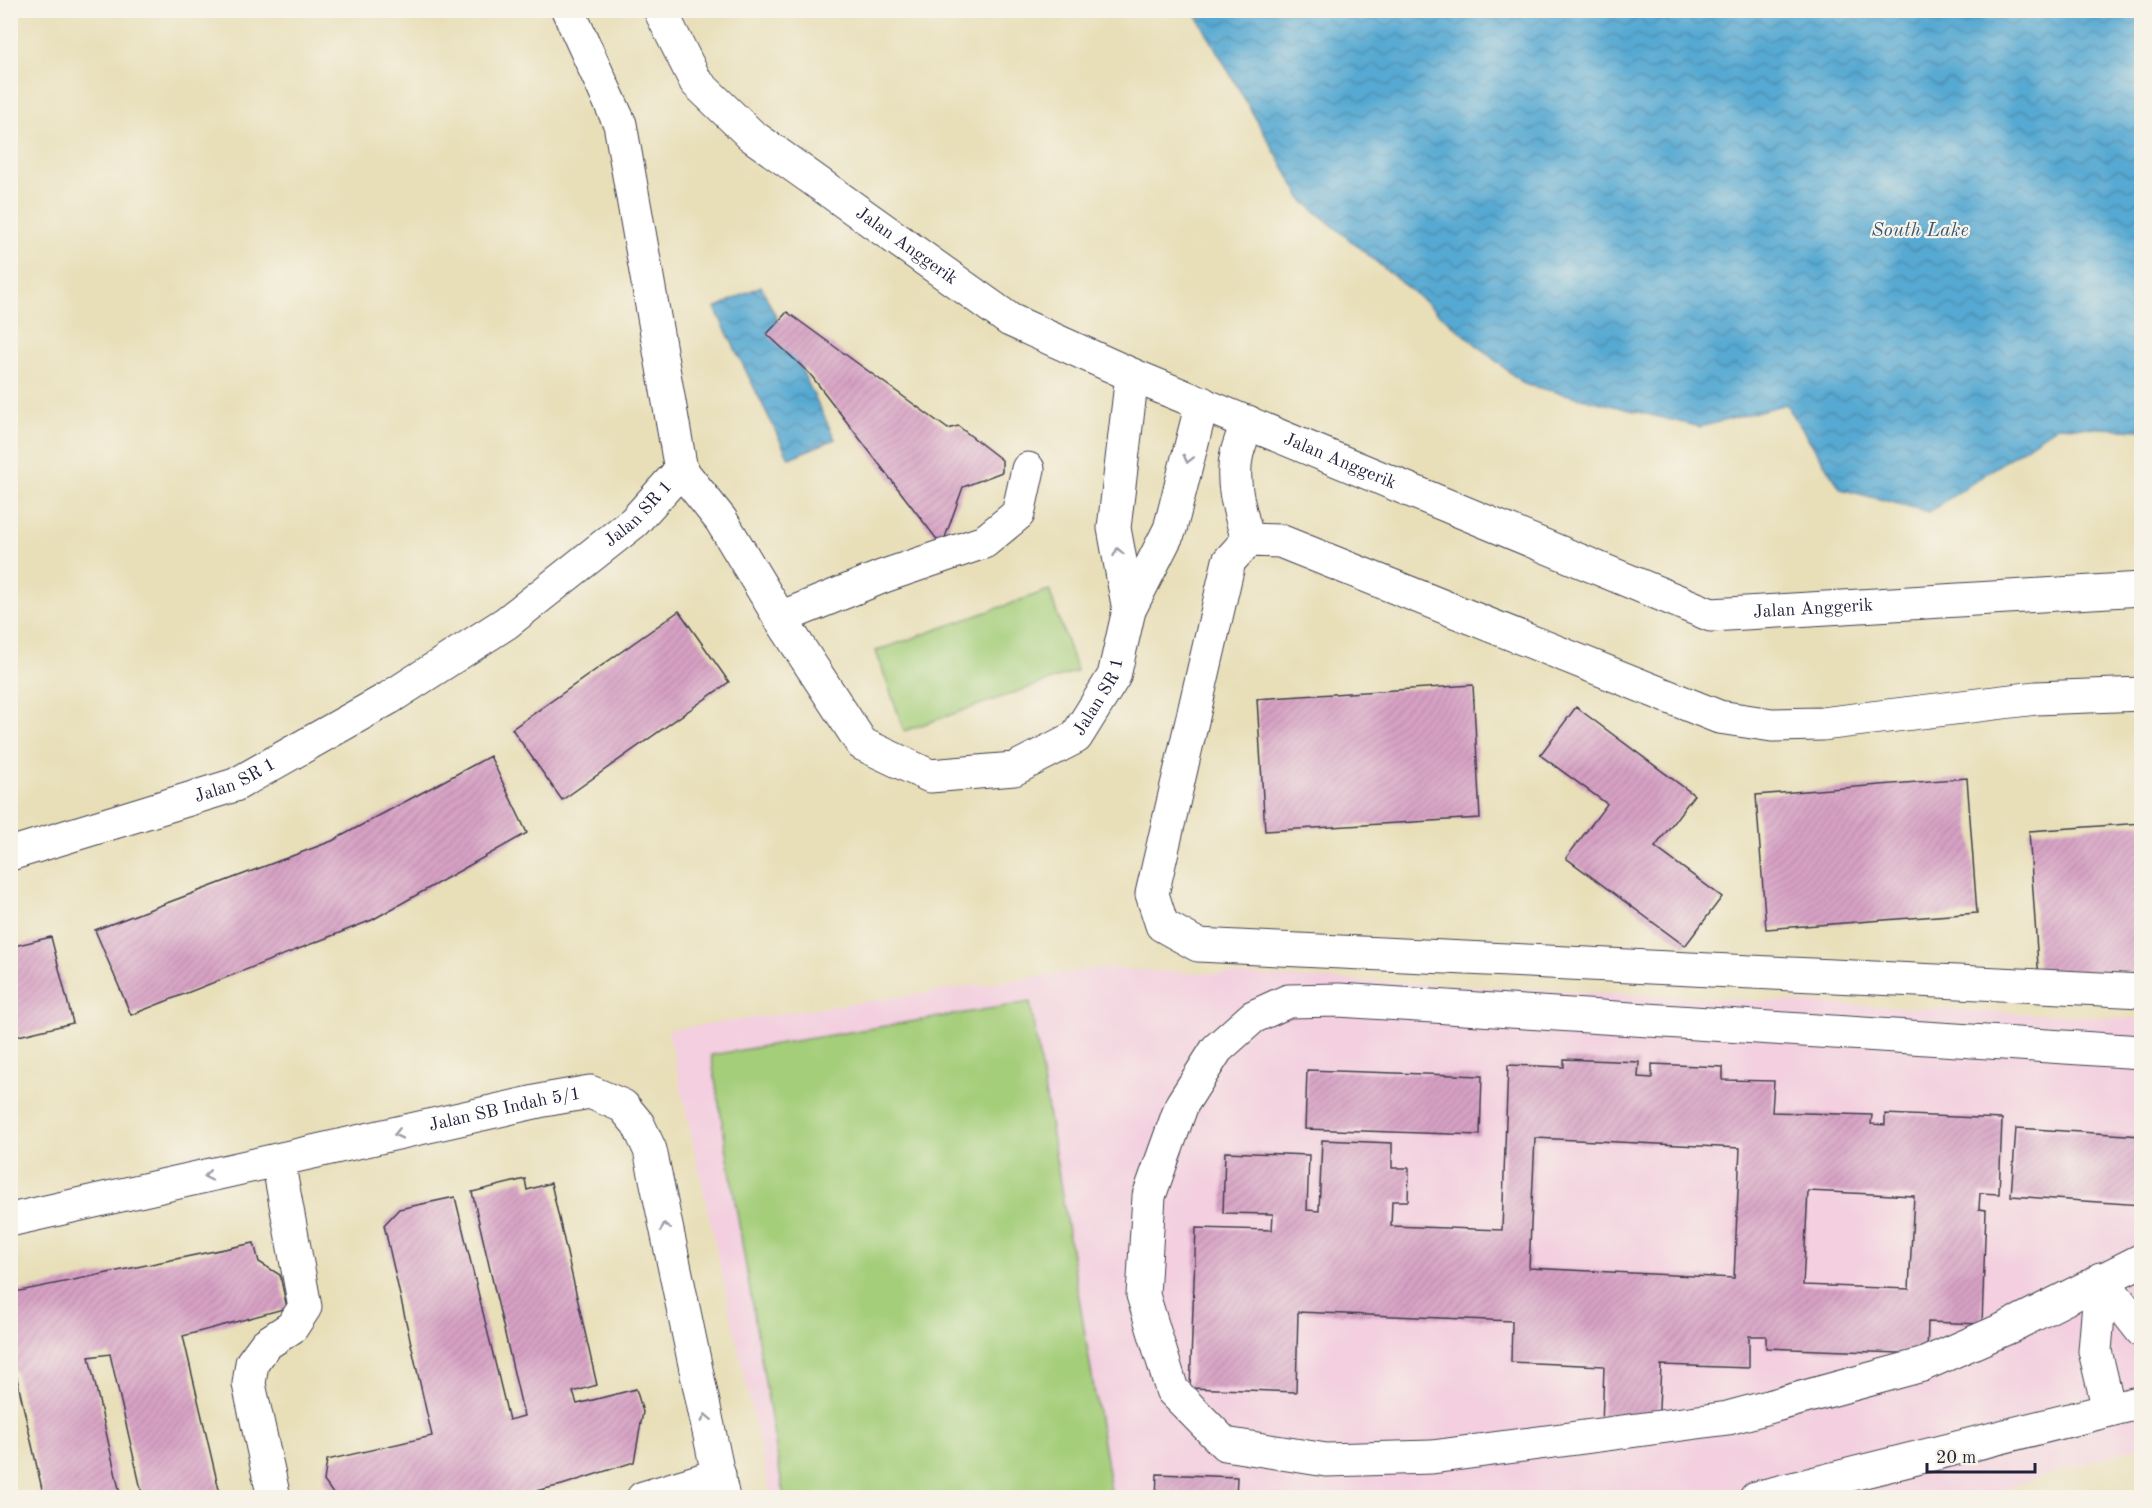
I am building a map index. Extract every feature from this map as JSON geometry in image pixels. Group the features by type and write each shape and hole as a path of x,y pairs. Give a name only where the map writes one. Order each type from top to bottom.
{"street":[{"path":"568,10 620,124 681,470"},
{"name":"Jalan Anggerik","path":"660,10 696,82 750,135 1010,320 1132,375 1711,615 2142,589"},
{"path":"1129,610 1114,528 1132,375"},
{"path":"1129,610 1170,529 1202,403"},
{"path":"1248,422 1237,453 1234,479 1248,540"},
{"path":"780,618 884,576 984,542 1018,514 1028,469"},
{"name":"Jalan SR 1","path":"10,854 235,785 389,698 506,623 634,522 681,470 721,520 780,618 862,744 930,776 1014,769 1076,737 1114,676 1129,610"},
{"path":"2142,694 2036,698 1822,724 1772,725 1719,717 1281,541 1248,540 1228,561 1152,894 1162,925 1198,945 2142,991"},
{"path":"2142,1052 1339,1000 1288,1001 1253,1017 1217,1049 1182,1104 1149,1196 1143,1295 1172,1390 1225,1444 1326,1460 1432,1458 1728,1418 1922,1365 2009,1327 2142,1260"},
{"name":"Jalan SB Indah 5/1","path":"10,1220 544,1100 590,1092 623,1106 638,1124 650,1150 721,1486"},
{"path":"274,1497 249,1384 252,1363 266,1344 292,1327 305,1307 278,1161"},
{"path":"2101,1279 2142,1331"},
{"path":"2101,1279 2095,1351 2109,1410"},
{"path":"1756,1497 2142,1402"},
{"path":"643,1497 721,1486"}],"shaded area":[{"path":"1098,968 2141,1019 2141,1446 1974,1498 771,1497 668,1030"}],"green space":[{"path":"1049,590 1077,671 904,731 876,651"},
{"path":"1030,1002 1112,1497 784,1497 711,1055"}],"water":[{"name":"South Lake","path":"1194,11 2141,11 2141,430 2057,426 1929,512 1841,489 1786,404 1700,427 1524,384 1303,201"},
{"path":"761,286 835,439 789,458 715,308"}],"building":[{"path":"787,312 948,429 958,426 1002,460 1002,472 963,487 942,546 810,374 767,334"},
{"path":"679,611 729,682 562,800 512,729"},
{"path":"1473,685 1480,818 1265,831 1257,699"},
{"path":"1576,707 1694,795 1655,847 1722,897 1685,946 1566,858 1607,804 1540,755"},
{"path":"490,756 527,833 372,920 131,1015 95,930 332,841"},
{"path":"1967,778 1977,913 1766,929 1756,795"},
{"path":"2142,823 2142,973 2039,981 2029,831"},
{"path":"51,937 73,1023 10,1038 10,947"},
{"path":"1564,1059 1639,1062 1638,1077 1652,1078 1652,1064 1723,1067 1723,1080 1774,1081 1772,1112 1872,1115 1871,1124 1885,1125 1885,1114 2002,1119 1999,1194 1980,1193 1979,1209 1986,1210 1982,1324 1928,1322 1927,1354 1766,1348 1766,1336 1749,1336 1749,1368 1661,1365 1658,1429 1602,1427 1604,1366 1511,1362 1512,1321 1298,1312 1296,1392 1190,1388 1196,1228 1272,1230 1273,1214 1223,1213 1225,1152 1309,1155 1307,1210 1319,1211 1322,1140 1392,1143 1392,1168 1409,1168 1408,1201 1392,1201 1391,1226 1502,1230 1508,1065 1564,1067","holes":["1535,1138 1740,1148 1734,1278 1529,1268","1808,1191 1914,1196 1909,1289 1803,1285"]},
{"path":"1307,1070 1482,1076 1480,1135 1305,1129"},
{"path":"2016,1128 2142,1136 2142,1205 2011,1196"},
{"path":"525,1179 527,1190 551,1183 597,1385 573,1392 577,1404 636,1389 643,1412 634,1462 562,1485 505,1498 336,1498 324,1481 327,1460 432,1436 384,1225 399,1209 455,1197 509,1420 524,1416 472,1192"},
{"path":"254,1243 259,1262 280,1275 287,1308 183,1336 221,1498 143,1498 110,1354 89,1357 121,1498 44,1498 15,1370 10,1371 10,1293"},
{"path":"1157,1474 1237,1477 1236,1498 1156,1498"}]}
